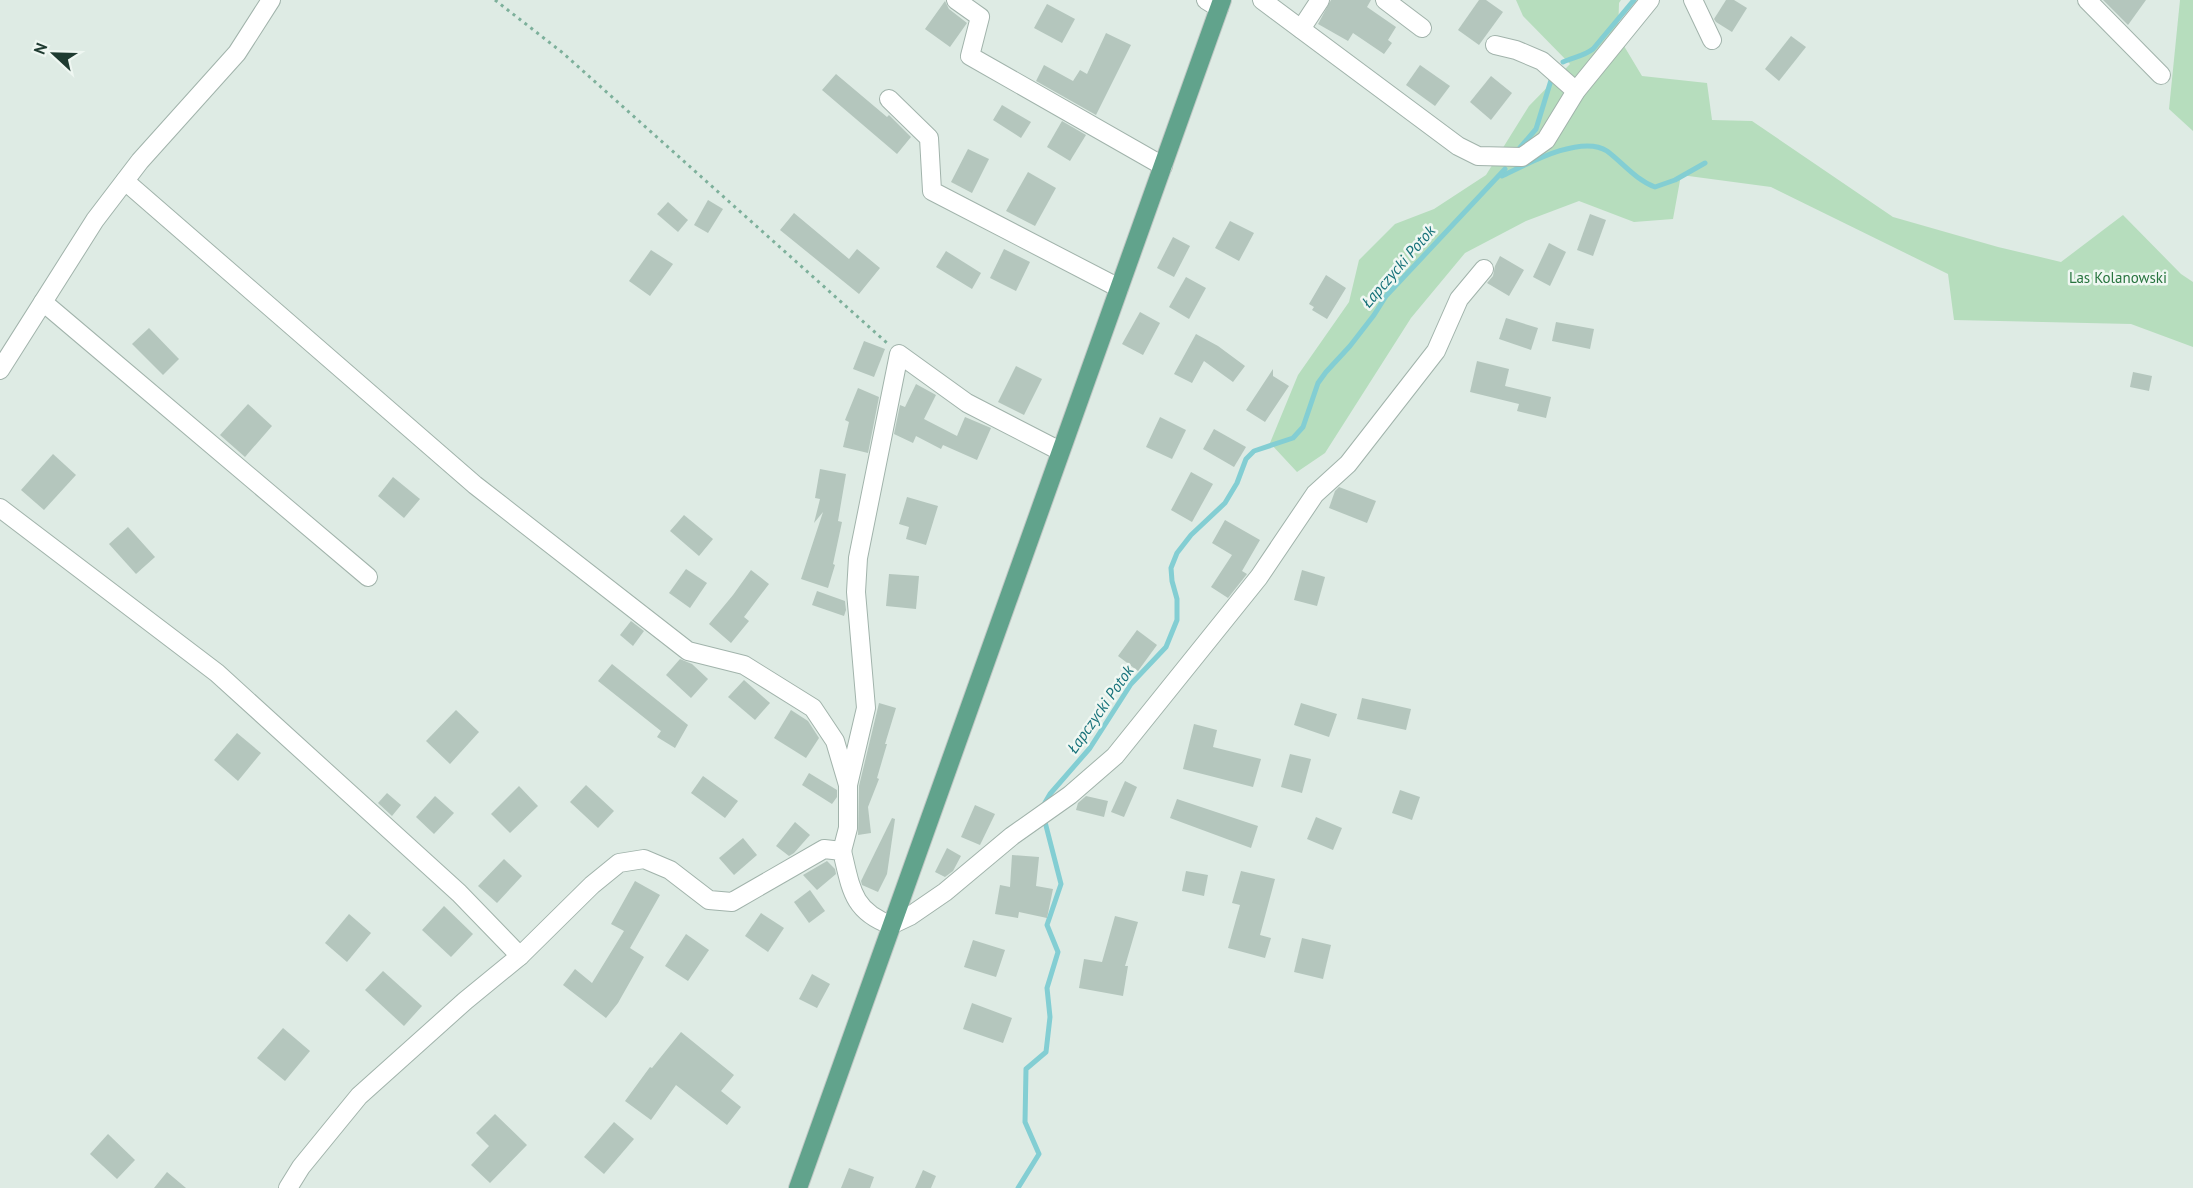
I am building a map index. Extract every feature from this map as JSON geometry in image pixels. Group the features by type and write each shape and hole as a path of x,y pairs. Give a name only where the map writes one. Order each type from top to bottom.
{"main road":[{"path":"798,1188 1163,166 1216,3"}],"street":[{"path":"0,369 95,220 237,53 271,0"},
{"path":"956,0 980,17 970,56 1163,166"},
{"path":"1262,0 1458,146 1478,156 1522,157 1546,140 1576,91 1650,0"},
{"path":"1302,29 1320,0"},
{"path":"1385,0 1422,28"},
{"path":"1692,0 1712,40"},
{"path":"2087,0 2161,75"},
{"path":"1495,45 1516,50 1542,61 1576,91"},
{"path":"889,99 929,138 932,191 1119,288"},
{"path":"125,182 475,485 688,651 744,665 813,708 835,741 848,785"},
{"path":"1060,451 967,403 899,354 858,558 856,592 866,708 848,785 848,828 842,851 852,896 867,913 891,925 910,916 945,892 1028,824 1070,795 1115,756 1259,577 1315,494 1348,464 1436,351 1459,299 1484,269"},
{"path":"43,302 368,577"},
{"path":"0,508 217,673 459,893 520,956"},
{"path":"288,1188 301,1167 359,1095 465,1001 520,956 592,885 619,863 644,858 670,870 709,900 732,902 824,849 842,851"}],"path":[{"path":"495,0 563,53 899,354"}],"green space":[{"name":"Las Kolanowski","path":"1516,0 1621,0 1618,36 1642,76 1707,83 1712,120 1752,121 1893,217 1998,247 2061,262 2123,215 2181,274 2193,282 2193,347 2131,324 1954,320 1948,274 1771,187 1681,175 1673,219 1634,222 1579,201 1526,221 1465,253 1411,318 1325,453 1297,472 1270,443 1298,375 1349,302 1359,260 1395,224 1434,209 1486,175 1529,106 1570,64 1523,16"},
{"path":"2180,0 2193,0 2193,131 2169,109"}],"building":[{"path":"1331,0 1371,0 1367,7 1396,27 1388,40 1392,43 1384,54 1353,33 1348,41 1318,24"},
{"path":"1479,0 1486,0 1503,12 1479,45 1458,30"},
{"path":"1726,0 1734,0 1747,8 1732,32 1714,19"},
{"path":"2103,0 2146,0 2128,25"},
{"path":"945,1 949,9 967,23 950,47 925,29"},
{"path":"1047,4 1075,19 1062,43 1034,28"},
{"path":"1106,33 1131,45 1096,115 1036,81 1044,65 1073,81 1080,70 1087,74"},
{"path":"1791,36 1806,47 1779,81 1765,69"},
{"path":"1420,65 1450,86 1435,106 1406,85"},
{"path":"836,74 887,117 889,115 911,137 897,154 822,90"},
{"path":"1491,76 1512,93 1491,120 1470,102"},
{"path":"1002,105 1031,122 1021,138 993,120"},
{"path":"1062,121 1086,135 1070,161 1047,147"},
{"path":"968,149 989,159 972,193 951,182"},
{"path":"1028,172 1056,188 1035,226 1006,211"},
{"path":"708,200 723,209 708,233 694,225"},
{"path":"668,202 688,220 678,232 657,214"},
{"path":"794,213 849,259 857,249 880,268 859,294 780,230"},
{"path":"1590,214 1606,220 1593,256 1577,250"},
{"path":"1230,221 1254,233 1239,261 1215,248"},
{"path":"1173,237 1190,246 1174,277 1157,268"},
{"path":"1549,243 1566,252 1550,286 1533,277"},
{"path":"1004,249 1030,262 1016,291 990,278"},
{"path":"651,250 673,264 650,296 629,281"},
{"path":"946,251 981,273 972,289 936,267"},
{"path":"1500,256 1524,270 1509,296 1487,283 1493,276"},
{"path":"1326,275 1346,288 1327,319 1312,310 1314,307 1309,304"},
{"path":"1186,277 1206,288 1189,319 1169,307"},
{"path":"1140,312 1160,323 1143,355 1122,344"},
{"path":"1506,318 1538,328 1531,350 1499,339"},
{"path":"1556,322 1594,329 1590,349 1552,341"},
{"path":"149,328 179,359 163,375 132,344"},
{"path":"1196,334 1218,346 1245,366 1233,382 1204,361 1192,383 1174,374"},
{"path":"864,341 885,349 874,377 853,369"},
{"path":"1477,361 1509,369 1505,386 1551,397 1546,418 1517,411 1519,404 1470,392"},
{"path":"1016,366 1042,379 1024,415 998,402"},
{"path":"1273,369 1273,376 1289,386 1265,422 1246,410"},
{"path":"2133,372 2152,376 2149,391 2130,387"},
{"path":"916,384 936,395 924,419 957,436 965,417 991,428 977,460 943,445 941,449 916,436 913,443 894,434 900,405 905,407"},
{"path":"858,388 879,397 868,453 843,447 849,422 845,420"},
{"path":"248,404 272,426 245,457 220,435"},
{"path":"1160,417 1186,430 1172,459 1146,447"},
{"path":"1214,429 1246,447 1234,467 1203,449"},
{"path":"53,454 76,475 44,510 21,490"},
{"path":"820,469 846,474 838,521 842,522 833,564 835,565 828,588 801,579 823,512 814,523 820,499 815,498"},
{"path":"1191,472 1213,484 1192,522 1171,510"},
{"path":"393,477 420,499 404,518 378,496"},
{"path":"1339,487 1376,501 1367,523 1329,508 1335,491"},
{"path":"907,497 938,506 926,545 906,539 909,527 899,524"},
{"path":"684,515 713,539 699,556 670,531"},
{"path":"1225,520 1260,540 1242,571 1247,574 1228,598 1211,587 1232,555 1212,543"},
{"path":"128,527 155,557 136,574 109,544"},
{"path":"686,569 707,583 690,608 669,593"},
{"path":"751,570 769,584 744,617 749,621 731,643 709,624"},
{"path":"1302,570 1325,577 1317,606 1294,600"},
{"path":"889,574 919,576 916,609 886,606"},
{"path":"817,591 845,601 844,616 812,605"},
{"path":"631,621 644,631 633,646 620,635"},
{"path":"1137,630 1157,645 1138,671 1118,656"},
{"path":"680,659 692,664 708,679 691,698 666,675"},
{"path":"612,664 688,725 675,748 657,737 661,731 598,681"},
{"path":"744,680 770,703 755,720 728,697"},
{"path":"1362,698 1411,709 1406,730 1357,719"},
{"path":"879,703 896,708 885,744 887,744 877,778 879,779 868,807 871,833 858,835 859,786"},
{"path":"1301,703 1337,714 1329,737 1294,725"},
{"path":"456,710 479,732 450,764 426,741"},
{"path":"791,710 808,721 819,738 806,758 774,738"},
{"path":"1194,724 1217,730 1213,747 1261,759 1253,787 1183,769"},
{"path":"237,733 261,753 238,781 214,760"},
{"path":"1290,754 1311,759 1302,793 1281,787"},
{"path":"809,773 837,790 837,797 832,804 802,785"},
{"path":"703,776 738,801 725,818 691,793"},
{"path":"1125,781 1137,787 1124,817 1111,812"},
{"path":"586,785 614,811 598,828 570,802"},
{"path":"519,786 538,806 510,833 491,814"},
{"path":"1400,790 1420,797 1412,820 1392,813"},
{"path":"387,793 401,805 392,816 378,803"},
{"path":"435,796 454,813 434,834 416,817"},
{"path":"1086,796 1108,801 1104,817 1076,810 1078,803"},
{"path":"1177,799 1258,826 1251,848 1170,818"},
{"path":"975,805 995,814 980,845 961,837"},
{"path":"1316,817 1342,828 1333,850 1307,839"},
{"path":"892,818 895,819 887,874 878,892 862,885 861,881"},
{"path":"795,822 810,835 789,856 776,846"},
{"path":"743,838 757,855 734,875 719,858"},
{"path":"947,848 961,856 953,871 945,877 935,872"},
{"path":"1012,855 1039,857 1036,886 1053,889 1047,918 1019,912 1018,918 995,914 1000,885 1010,887"},
{"path":"504,859 522,876 497,903 478,886"},
{"path":"827,861 835,869 836,874 817,890 803,875"},
{"path":"1186,871 1208,875 1204,896 1182,891"},
{"path":"1241,871 1275,879 1260,935 1271,938 1265,958 1228,948 1240,905 1232,903"},
{"path":"635,881 660,895 630,948 644,957 618,1003 606,1018 563,985 575,969 592,983 624,931 611,924"},
{"path":"810,890 825,911 809,923 794,902"},
{"path":"444,906 473,934 451,957 422,930"},
{"path":"761,913 784,928 768,952 745,936"},
{"path":"349,914 371,933 347,962 325,943"},
{"path":"1115,916 1138,922 1125,966 1128,966 1123,996 1079,988 1084,959 1102,962"},
{"path":"686,934 709,950 688,981 665,966"},
{"path":"1302,938 1331,945 1323,979 1294,972"},
{"path":"973,940 1005,950 996,977 964,967"},
{"path":"383,971 422,1006 404,1026 365,990"},
{"path":"812,974 830,984 817,1008 799,999"},
{"path":"972,1003 1012,1018 1003,1043 963,1029"},
{"path":"283,1028 310,1051 285,1081 257,1058"},
{"path":"681,1032 734,1075 721,1091 741,1107 727,1125 676,1085 651,1120 625,1101 650,1067 652,1068"},
{"path":"495,1114 527,1145 490,1183 471,1165 489,1146 476,1133"},
{"path":"614,1122 634,1139 604,1174 584,1157"},
{"path":"108,1134 135,1160 117,1179 90,1154"},
{"path":"849,1168 874,1177 870,1188 841,1188"},
{"path":"923,1170 936,1176 931,1188 915,1188"},
{"path":"167,1172 186,1188 154,1188"}],"waterway":[{"name":"Łapczycki Potok","path":"1563,62 1593,49 1634,0"},
{"name":"Łapczycki Potok","path":"1518,150 1536,129 1552,77"},
{"path":"1502,176 1539,158 1583,146 1607,151 1636,176 1655,187 1675,180 1705,163"},
{"name":"Łapczycki Potok","path":"1043,806 1050,794 1090,748 1131,684 1166,647 1177,620 1177,599 1171,568 1177,553 1191,535 1225,503 1237,483 1246,459 1254,451 1293,438 1303,427 1318,383 1326,372 1350,346 1386,296 1505,169"},
{"name":"Łapczycki Potok","path":"1018,1188 1039,1154 1025,1122 1026,1069 1046,1052 1050,1017 1047,988 1058,952 1047,925 1061,884 1044,818"}]}
